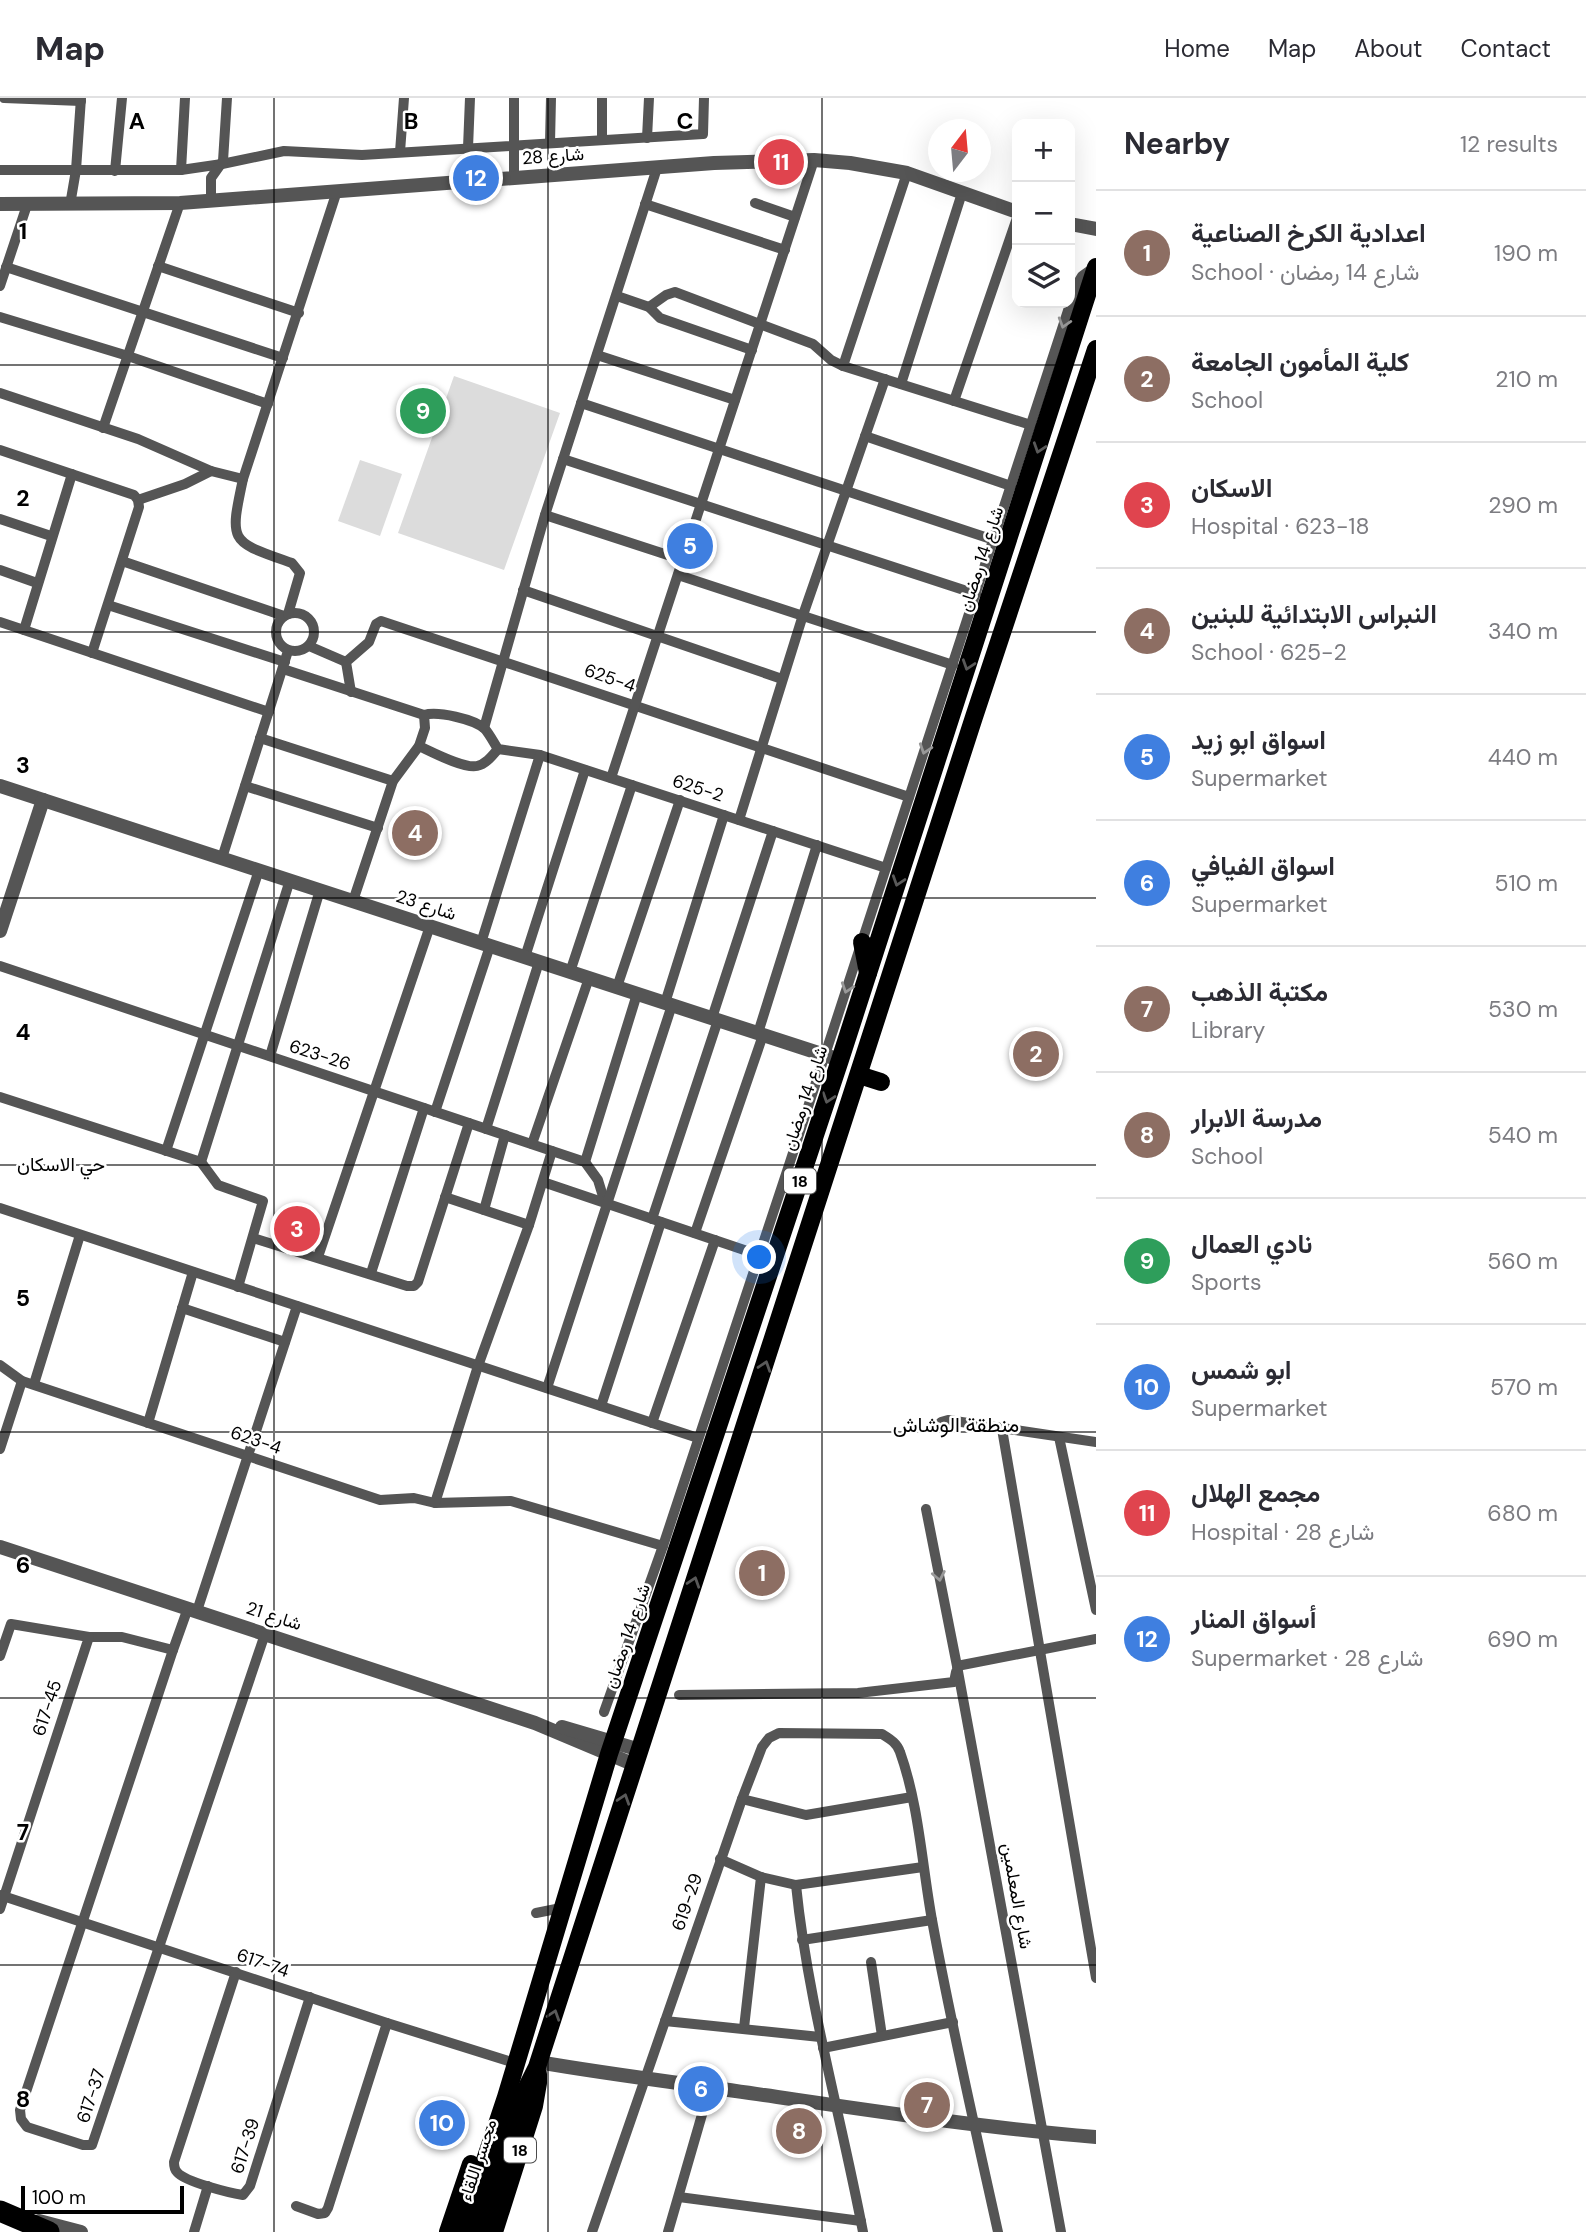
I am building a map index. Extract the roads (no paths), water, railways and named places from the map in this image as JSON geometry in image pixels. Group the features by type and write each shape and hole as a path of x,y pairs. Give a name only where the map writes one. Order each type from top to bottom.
{"highway":[{"path":"6,2213 49,2232"}],"main road":[{"name":"شارع 14 رمضان","path":"513,2099 515,2063 611,1748 652,1628 832,1058 868,974 1096,266"},
{"name":"18","path":"513,2099 538,2064 1096,349"},
{"path":"1034,417 1056,395"},
{"path":"862,942 868,974"},
{"path":"859,1075 881,1082"},
{"path":"642,1604 652,1628"},
{"name":"شارع 14 رمضان","path":"448,2232 497,2093 506,2072 515,2063"},
{"name":"18","path":"494,2232 534,2106 538,2064"},
{"name":"مجسر اللقاء","path":"461,2232 513,2099"},
{"name":"مجسر اللقاء","path":"477,2232 513,2099"}],"street":[{"path":"5,98 81,100 76,170 70,205"},
{"path":"115,171 122,98"},
{"path":"181,170 186,98"},
{"path":"211,201 211,178 222,164 227,98"},
{"path":"400,152 404,98"},
{"path":"468,148 470,98"},
{"path":"514,98 514,178"},
{"path":"550,143 551,98"},
{"path":"602,98 602,140"},
{"path":"647,138 649,98"},
{"path":"0,170 181,170 284,151 341,155 703,134 704,98"},
{"path":"611,778 814,160"},
{"name":"شارع 28","path":"0,204 180,203 750,161 814,160 907,173 1012,210"},
{"path":"484,728 545,515 657,168"},
{"path":"843,366 907,173"},
{"path":"222,858 285,660 275,631 279,620 286,615 300,573 292,563 248,547 238,537 234,523 243,479 337,191"},
{"path":"901,384 962,193"},
{"path":"103,428 180,203"},
{"path":"755,203 795,217"},
{"path":"646,204 785,250"},
{"path":"0,286 27,205"},
{"path":"1075,225 1096,229"},
{"path":"954,401 1012,233"},
{"path":"158,266 299,313"},
{"path":"832,1058 862,942 1076,286 1086,272 1096,266"},
{"path":"6,267 284,358"},
{"path":"649,307 675,292 813,344 843,366 954,401 1034,417"},
{"path":"617,296 649,307 660,318 752,350"},
{"path":"0,317 128,356 268,404"},
{"path":"597,355 735,400"},
{"path":"739,820 803,615 885,379"},
{"path":"0,393 138,439 211,471 243,479"},
{"path":"581,403 994,540"},
{"path":"865,436 1011,486"},
{"path":"0,450 134,495 138,500 139,507 92,653"},
{"path":"563,459 976,594"},
{"path":"138,500 185,484 211,471"},
{"path":"24,630 72,474"},
{"path":"545,515 683,560"},
{"path":"0,519 51,536"},
{"path":"122,561 286,615 301,614 311,622 314,634 309,646 285,660"},
{"path":"0,570 37,583"},
{"path":"678,575 953,665"},
{"path":"523,590 782,679"},
{"path":"107,605 285,660 351,691 424,715 433,712 445,714 484,728 498,749 486,762 476,767 419,747"},
{"name":"625-4","path":"346,662 369,642 376,624 382,621 909,797"},
{"path":"0,622 269,712"},
{"path":"309,646 346,662 351,691"},
{"path":"353,901 393,781 419,747 425,728 424,715"},
{"path":"260,738 393,781"},
{"name":"625-2","path":"498,749 540,755 886,867"},
{"path":"371,1273 486,944 540,755"},
{"path":"486,1129 585,770"},
{"path":"570,972 632,785"},
{"name":"شارع 23","path":"0,786 832,1058"},
{"path":"245,786 378,828"},
{"path":"0,930 43,800"},
{"path":"617,987 680,800"},
{"path":"547,1388 668,1004 724,815"},
{"path":"601,1406 773,831"},
{"path":"695,1233 760,1034 817,845"},
{"path":"166,1151 259,870"},
{"path":"201,1162 290,880"},
{"path":"270,1056 320,890"},
{"path":"318,1257 430,926"},
{"name":"623-26","path":"0,967 585,1162"},
{"path":"532,1144 589,978"},
{"path":"606,1203 598,1180 585,1162 637,994"},
{"path":"0,1097 201,1162 218,1185 263,1201 238,1287"},
{"path":"253,1238 414,1286 418,1282 469,1123"},
{"path":"484,1210 505,1135"},
{"path":"435,1503 478,1366 529,1225 552,1151"},
{"path":"604,1712 663,1546 759,1255 797,1165"},
{"path":"543,1182 759,1255"},
{"path":"445,1197 529,1225"},
{"path":"0,1208 698,1438"},
{"path":"33,1384 80,1234"},
{"path":"652,1423 715,1240"},
{"path":"148,1423 193,1272"},
{"path":"83,1922 173,1650 192,1610 248,1456 297,1306"},
{"path":"182,1308 285,1342"},
{"name":"623-4","path":"0,1365 22,1381 380,1500 414,1498 435,1503 511,1501 663,1546"},
{"path":"0,1449 22,1381"},
{"path":"941,1422 948,1420 1096,1442"},
{"path":"1002,1429 1096,1978"},
{"path":"1059,1437 1096,1610"},
{"name":"شارع المعلمين","path":"926,1509 1061,2232"},
{"name":"شارع 21","path":"0,1546 537,1723 562,1727 638,1758"},
{"path":"0,1656 11,1624 89,1637 121,1637 173,1650"},
{"path":"160,1947 265,1634"},
{"name":"617-45","path":"0,1909 2,1895 89,1637"},
{"path":"679,1695 858,1693 954,1682 957,1666 1096,1639"},
{"name":"619-29","path":"592,2232 741,1799 768,1738 779,1733 882,1734 900,1749 912,1797"},
{"path":"741,1799 806,1815 912,1797 932,1920 998,2232"},
{"path":"720,1859 761,1877 796,1885 923,1867"},
{"path":"744,2028 761,1877"},
{"path":"679,2197 862,2227 821,2043 802,1940 796,1885"},
{"name":"617-74","path":"2,1895 515,2063"},
{"path":"536,1913 561,1908"},
{"path":"802,1940 932,1920"},
{"name":"617-37","path":"83,1922 20,2110 20,2119 27,2127 83,2145 92,2145 160,1947"},
{"path":"871,1962 881,2036"},
{"name":"617-39","path":"236,1972 174,2162 176,2171 183,2176 208,2186 243,2195 250,2186 310,1997"},
{"path":"665,2021 744,2028 821,2043 881,2036 953,2022"},
{"path":"296,2206 318,2214 325,2213 328,2208 387,2023"},
{"path":"538,2064 1042,2133 1096,2137"},
{"path":"668,2232 710,2087"},
{"path":"194,2232 208,2186"},
{"path":"6,2213 81,2232"}],"place":[{"name":"مجمع الهلال","path":"781,162"},
{"name":"أسواق المنار","path":"476,178"},
{"name":"نادي العمال","path":"423,411"},
{"name":"اسواق ابو زيد","path":"690,546"},
{"name":"النبراس الابتدائية للبنين","path":"415,833"},
{"name":"كلية المأمون الجامعة","path":"1036,1054"},
{"name":"الاسكان","path":"297,1229"},
{"name":"اعدادية الكرخ الصناعية","path":"762,1573"},
{"name":"اسواق الفيافي","path":"701,2089"},
{"name":"مكتبة الذهب","path":"927,2105"},
{"name":"ابو شمس","path":"442,2123"},
{"name":"مدرسة الابرار","path":"799,2131"}],"district":[{"name":"حي الاسكان","path":"61,1164"},
{"name":"منطقة الوشاش","path":"956,1425"}]}
